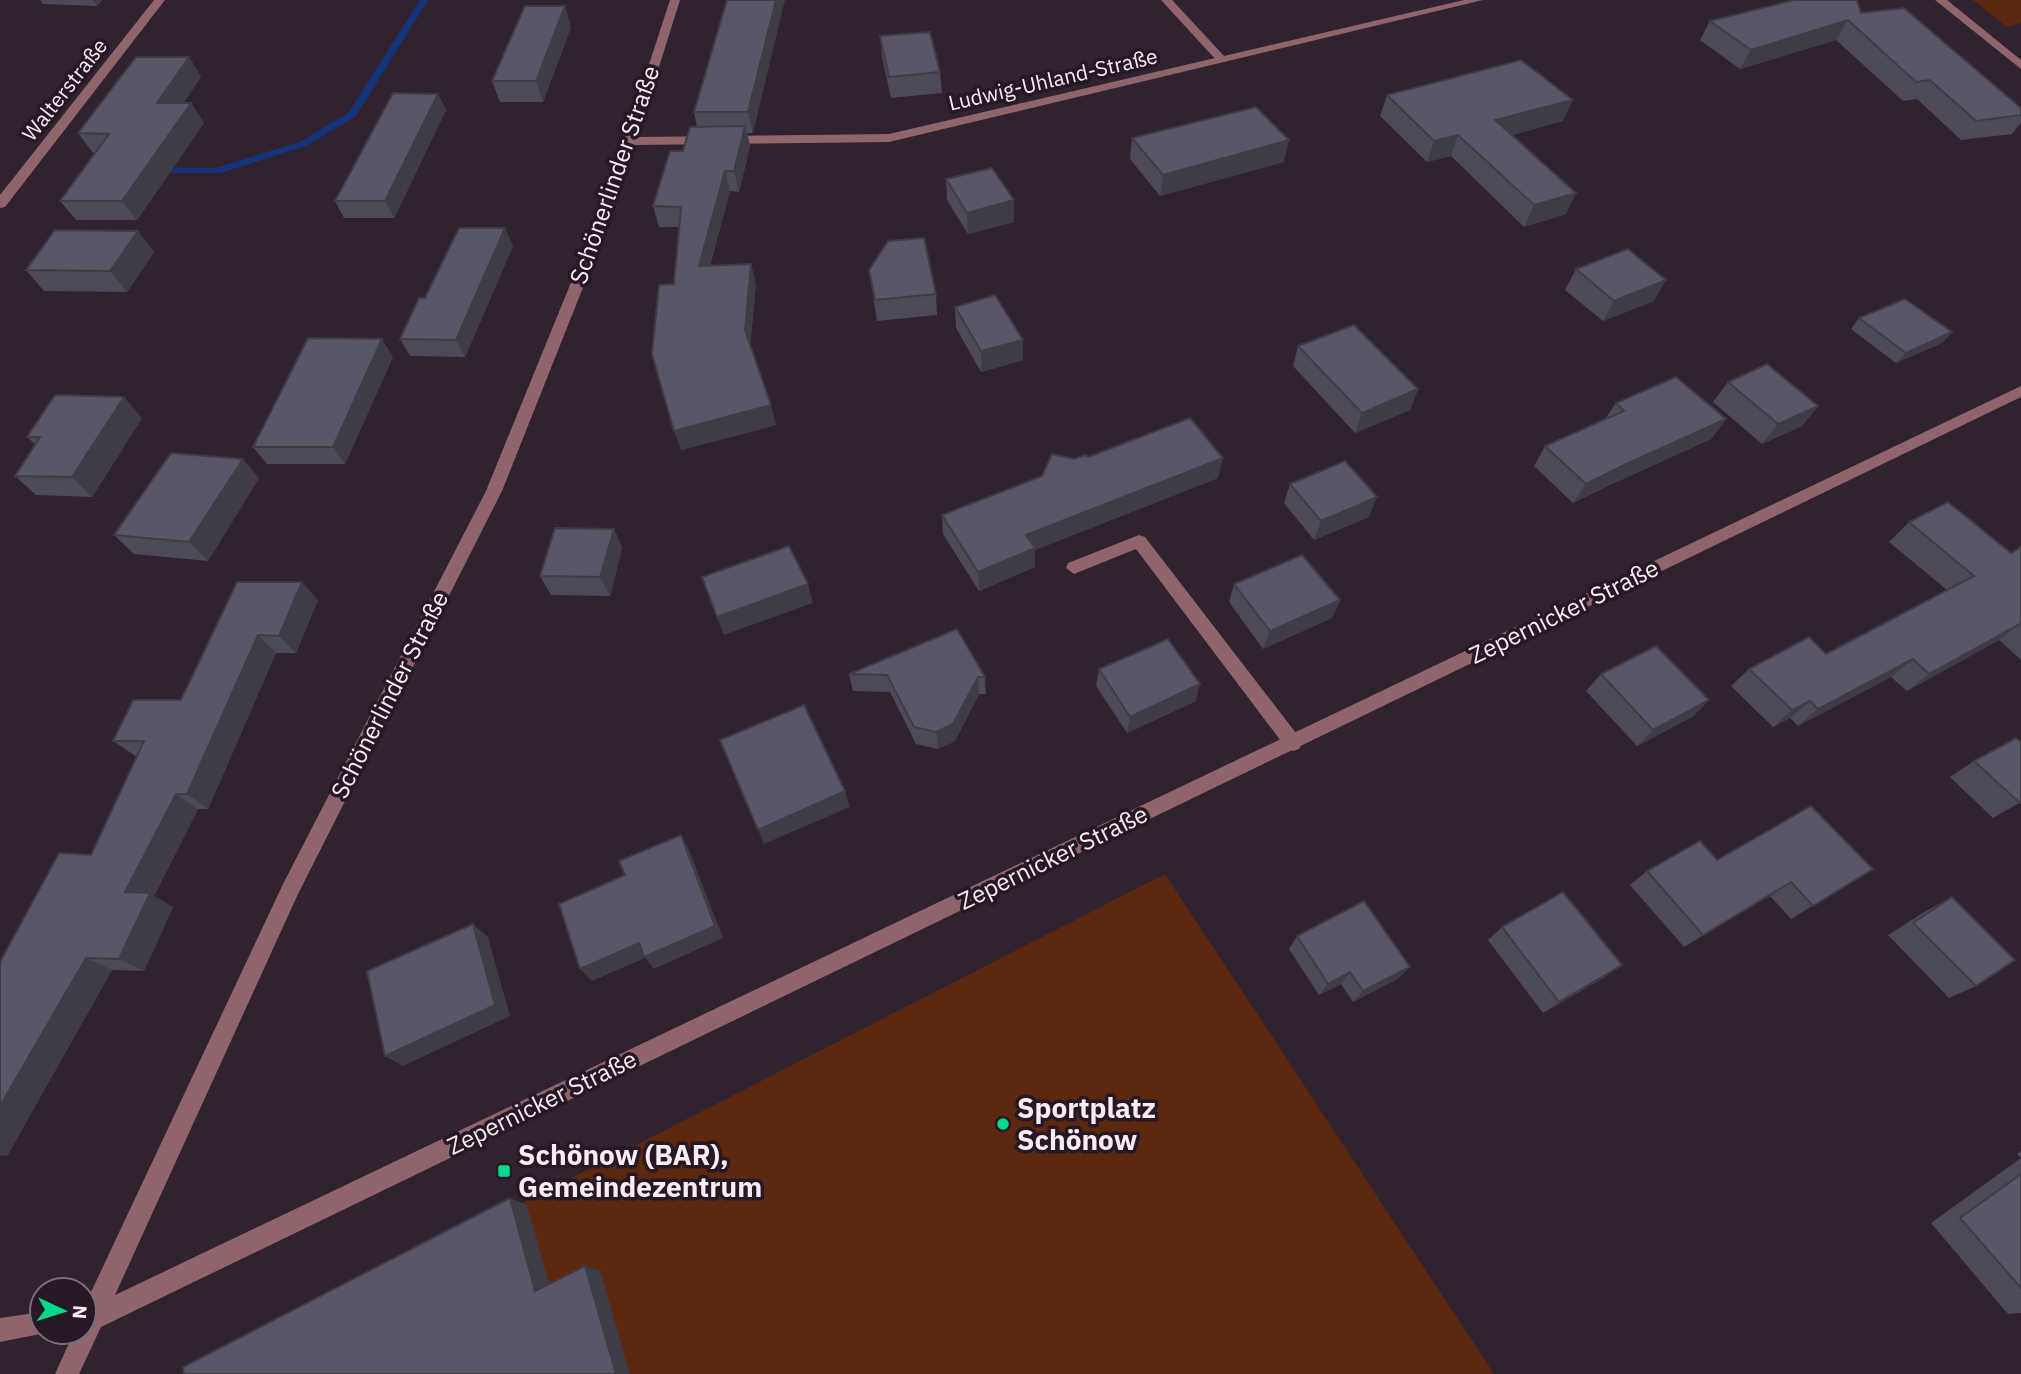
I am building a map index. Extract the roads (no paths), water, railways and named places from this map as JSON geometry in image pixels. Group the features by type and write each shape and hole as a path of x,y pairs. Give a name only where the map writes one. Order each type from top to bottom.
{"street":[{"name":"Walterstraße","path":"0,204 160,0"},
{"name":"Schönerlinder Straße","path":"98,1299 291,888 494,491 579,280 630,141 675,0"},
{"path":"1166,0 1222,60"},
{"name":"Ludwig-Uhland-Straße","path":"630,141 889,138 1478,0"},
{"path":"1940,0 2021,66"},
{"name":"Zepernicker Straße","path":"98,1314 1293,743 2021,391"},
{"path":"1074,568 1139,541 1293,743"},
{"path":"0,1330 28,1326"},
{"name":"Schönerlinder Straße","path":"67,1374 78,1346"}],"waterway":[{"path":"155,170 217,171 305,143 353,114 424,0"}],"place":[{"name":"Sportplatz Schönow","path":"1003,1124"},
{"name":"Schönow (BAR), Gemeindezentrum","path":"504,1171"}]}
